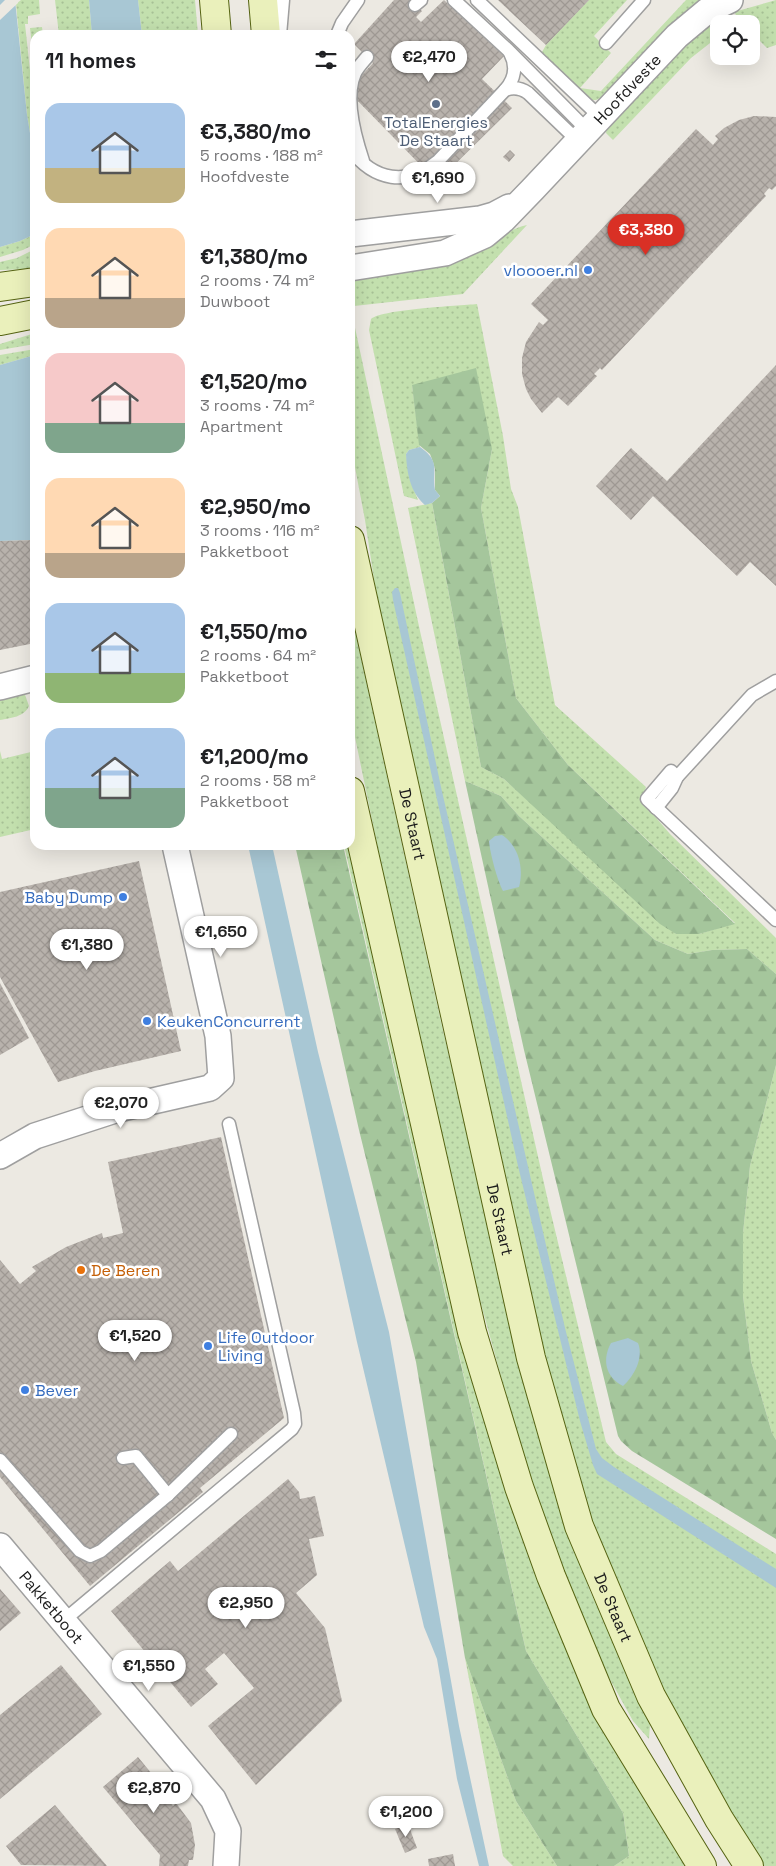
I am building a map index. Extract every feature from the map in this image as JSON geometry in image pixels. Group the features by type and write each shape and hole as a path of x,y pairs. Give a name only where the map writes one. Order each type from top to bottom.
{"main road":[{"path":"214,0 217,30"},
{"path":"263,0 266,30"},
{"path":"0,287 30,283"},
{"path":"0,321 30,315"},
{"name":"De Staart","path":"355,563 531,1358 578,1526 651,1696 719,1819 749,1866"},
{"path":"355,813 472,1332 519,1487 551,1576 606,1709 702,1866"}],"street":[{"name":"Hoofdveste","path":"355,267 445,253 485,235 503,220 533,189 677,36 708,11 727,0"},
{"name":"Hoofdveste","path":"355,233 494,215 533,189"},
{"path":"0,687 30,679"},
{"path":"0,1156 35,1136 118,1109 210,1088 222,1078 218,1036 176,850"},
{"name":"Pakketboot","path":"0,1546 213,1799 228,1831 226,1866"}],"lane":[{"path":"280,30 283,0"},
{"path":"338,30 358,0"},
{"path":"454,0 588,129"},
{"path":"477,0 588,129"},
{"path":"606,43 644,0"},
{"path":"355,155 373,172 398,177 414,176 428,170 505,90 512,80 514,73 513,61 508,50"},
{"path":"355,75 367,57"},
{"path":"505,90 517,89 528,93 588,129"},
{"path":"355,131 365,166"},
{"path":"776,681 752,695 674,774 672,788 656,808 776,920"},
{"path":"63,1620 295,1424 229,1124"},
{"path":"0,1460 80,1551 90,1556 101,1551 168,1495 231,1434"},
{"path":"123,1458 136,1456 168,1495"}],"green space":[{"path":"21,0 39,0 40,14 28,16 28,24 25,24 30,70 30,133 27,115 16,4"},
{"path":"55,0 89,0 92,30 58,30"},
{"path":"138,0 195,0 198,30 141,30"},
{"path":"589,0 627,0 594,36 611,53 580,88 601,91 686,0 705,0 605,96 596,100 590,100 542,52 546,45"},
{"path":"776,0 776,45 767,48 760,41 760,15 736,15 734,12"},
{"path":"710,25 710,43 691,58 613,140 606,133 607,127 695,34"},
{"path":"42,27 42,30 30,30 30,28"},
{"path":"527,225 463,294 355,306 355,279 470,257 504,234"},
{"path":"30,236 30,246 0,257 0,247"},
{"path":"30,252 30,269 0,270 0,262 17,258"},
{"path":"477,304 503,436 511,489 518,507 555,705 646,787 642,799 670,834 776,938 776,974 747,949 712,950 688,954 655,940 519,816 501,796 465,781 408,508 432,503 481,767 504,779 676,934 699,934 735,923 568,765 516,698 481,508 492,449 412,385 420,447 409,450 406,454 410,480 418,500 404,496 369,330 371,319 405,310"},
{"path":"355,328 420,631 548,1201 606,1442 616,1454 776,1554 776,1866 764,1866 714,1785 657,1680 594,1532 542,1350 450,941 375,586 355,467"},
{"path":"30,335 30,345 0,350 0,344"},
{"path":"30,350 30,356 0,365 0,355"},
{"path":"476,368 492,449 481,508 516,698 568,765 735,924 699,934 676,934 660,924 504,779 481,767 432,503 440,496 435,490 435,469 430,454 419,445 412,385"},
{"path":"355,631 441,1022 521,1362 563,1514 590,1591 650,1725 649,1739 633,1721 592,1647 539,1515 472,1271 402,965 355,737"},
{"path":"24,692 29,706 27,710 17,716 0,720 0,695"},
{"path":"0,751 2,759 30,752 30,830 0,837"},
{"path":"465,781 501,796 519,816 655,940 688,954 712,950 747,949 776,974 776,1065 750,1166 743,1233 743,1296 751,1361 772,1433 776,1440 776,1539 632,1451 618,1436 524,1050"},
{"path":"296,850 344,850 526,1651 623,1813 629,1856 614,1866 557,1866 516,1801 465,1658 416,1362 359,1130"},
{"path":"345,850 351,850 512,1504 568,1654 598,1715 693,1866 614,1866 629,1856 623,1813 526,1651"},
{"path":"776,1065 776,1440 772,1433 751,1361 743,1296 743,1233 750,1166"},
{"path":"465,1658 516,1801 557,1866 513,1866 503,1856"}],"water":[{"path":"0,0 15,0 30,133 30,236 0,247"},
{"path":"89,0 138,0 141,30 92,30"},
{"path":"30,356 30,540 0,541 0,365"},
{"path":"420,447 431,457 434,466 435,490 440,496 432,503 425,505 413,488 408,475 406,461 406,454 409,450"},
{"path":"395,588 398,588 400,593 441,787 565,1328 596,1449 602,1458 614,1467 776,1569 776,1588 597,1474 593,1465 580,1421 518,1166 393,600 392,592"},
{"path":"502,835 513,845 519,858 521,873 519,887 503,891 494,866 489,841 495,836"},
{"path":"249,850 273,850 318,1052 389,1332 459,1726 489,1866 479,1866 457,1779 437,1659 424,1627 357,1342"},
{"path":"628,1338 638,1343 640,1355 634,1372 623,1386 612,1378 606,1361 611,1343"}],"pier":[{"path":"5,0 18,0 18,3 0,20 0,5"}],"building":[{"path":"394,0 410,0 422,11 416,17 421,22 444,0 504,56 482,79 512,108 437,182 355,98 355,83 373,63 355,43"},
{"path":"498,0 589,0 546,45"},
{"path":"754,116 776,117 776,186 772,190 769,188 764,194 766,196 602,370 600,368 594,374 597,376 568,406 558,397 542,413 531,399 522,374 522,358 526,342 539,322 543,325 548,320 531,304 696,129 713,145 718,139 715,136 724,128 739,120"},
{"path":"510,150 515,155 509,162 503,157"},
{"path":"776,365 776,586 750,562 737,576 653,496 631,520 596,486 631,448 667,481"},
{"path":"30,540 30,644 0,650 0,541"},
{"path":"139,861 181,1051 95,1071 58,1082 0,977 0,892"},
{"path":"0,983 29,1038 0,1055"},
{"path":"221,1137 284,1418 200,1488 203,1492 90,1586 0,1477 0,1260 20,1284 36,1271 32,1267 66,1247 102,1233 103,1238 123,1233 108,1162"},
{"path":"288,1479 299,1492 300,1499 315,1496 324,1536 309,1539 317,1575 296,1593 325,1628 342,1701 256,1785 208,1726 254,1688 224,1653 205,1669 218,1684 191,1707 111,1611 170,1561 178,1571"},
{"path":"0,1589 21,1613 0,1631"},
{"path":"61,1665 102,1714 0,1799 0,1715"},
{"path":"138,1757 161,1785 158,1788 173,1806 176,1803 191,1823 195,1845 193,1860 189,1860 188,1866 159,1866 160,1855 103,1787"},
{"path":"55,1805 107,1866 21,1865 6,1846"},
{"path":"408,1824 417,1848 405,1853 395,1829"},
{"path":"453,1854 455,1866 429,1866 428,1859"}],"place":[{"name":"TotalEnergies De Staart","path":"436,104"},
{"name":"vloooer.nl","path":"588,270"},
{"name":"Baby Dump","path":"123,897"},
{"name":"KeukenConcurrent","path":"147,1021"},
{"name":"De Beren","path":"81,1270"},
{"name":"Life Outdoor Living","path":"208,1346"},
{"name":"Bever","path":"25,1390"}]}
